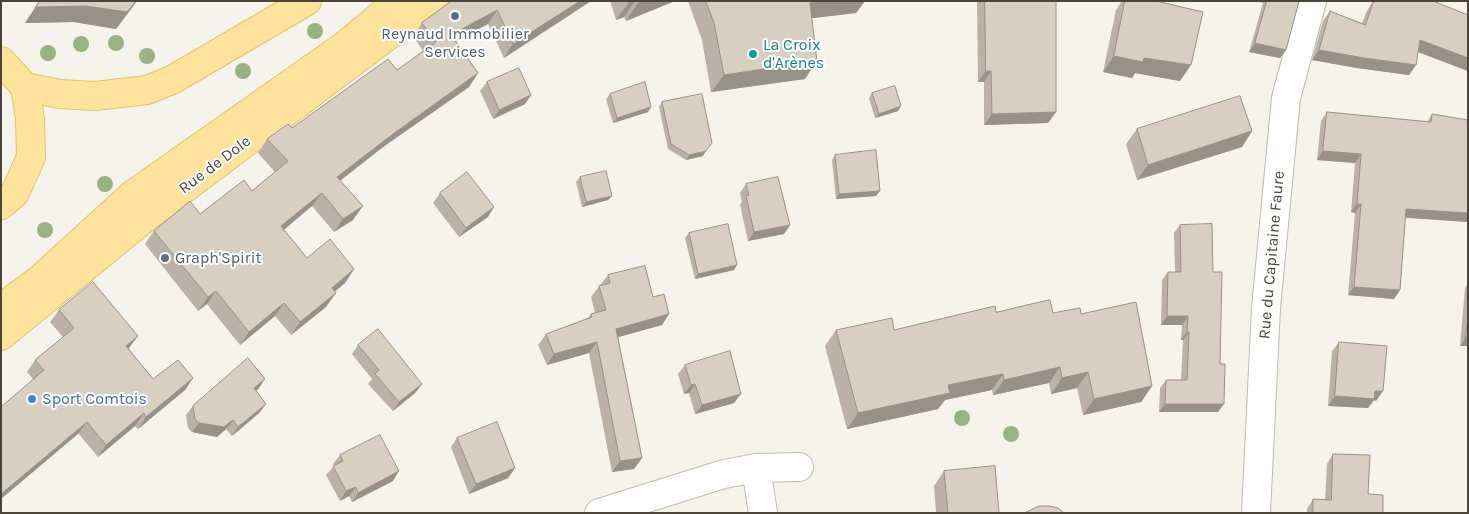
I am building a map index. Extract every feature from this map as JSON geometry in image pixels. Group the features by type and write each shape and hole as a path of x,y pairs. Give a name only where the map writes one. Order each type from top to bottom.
{"main road":[{"path":"25,87 60,94 95,96 147,90 172,80 307,1"},
{"name":"Rue de Dole","path":"1,308 40,280 132,195 344,46 398,1"},
{"name":"Rue de Dole","path":"1,336 149,215 434,1"},
{"path":"1,61 25,87 30,119 31,157 15,193 1,205"}],"street":[{"name":"Rue du Capitaine Faure","path":"1256,513 1266,308 1286,98 1312,1"},
{"path":"599,513 724,474 756,468 799,467"},
{"path":"756,468 763,513"}],"building":[{"path":"40,1 136,1 127,12 86,6 36,7"},
{"path":"452,1 580,1 513,44 497,10 451,35 478,73 337,177 363,206 343,219 322,193 281,226 307,258 330,239 354,269 332,288 336,293 300,322 284,303 249,332 216,291 208,297 154,231 190,201 200,214 244,180 252,191 288,161 267,139 288,124 292,128 388,59 397,70 436,42 422,23"},
{"name":"La Croix d'Arènes","path":"706,1 821,1 810,3 817,61 724,75 714,23"},
{"path":"985,1 1056,1 1056,112 992,114 991,71 986,71"},
{"path":"1125,1 1156,1 1203,12 1191,65 1144,58 1143,62 1114,56"},
{"path":"1267,1 1299,1 1286,50 1255,43"},
{"path":"1374,1 1433,1 1468,15 1468,58 1420,40 1416,65 1319,50 1330,11 1365,25"},
{"path":"519,68 531,95 499,110 487,82"},
{"path":"645,82 651,107 617,118 610,94"},
{"path":"895,86 901,106 879,114 872,93"},
{"path":"702,94 712,143 706,151 689,155 671,144 662,102"},
{"path":"1240,96 1252,131 1148,165 1137,129"},
{"path":"1327,112 1431,122 1432,114 1468,120 1468,213 1406,209 1400,290 1354,287 1361,204 1357,204 1361,154 1323,151"},
{"path":"876,150 880,191 839,194 835,155"},
{"path":"606,171 612,196 586,202 580,177"},
{"path":"467,172 494,207 466,228 440,193"},
{"path":"778,177 790,225 754,232 746,196 749,195 746,184"},
{"path":"728,224 737,265 698,274 689,233"},
{"path":"1212,224 1213,272 1222,272 1220,364 1225,364 1224,404 1165,404 1166,380 1187,380 1188,316 1167,316 1168,272 1181,272 1180,225"},
{"path":"645,266 653,297 664,294 669,314 616,329 642,458 620,461 597,342 554,354 546,334 592,317 591,314 606,310 599,286 610,283 608,275"},
{"path":"93,282 138,336 126,346 153,379 178,360 193,378 146,417 144,413 106,445 87,422 1,494 1,407 44,370 35,360 74,328 59,310"},
{"path":"1050,300 1053,313 1080,308 1081,314 1136,302 1152,386 1094,399 1088,372 1062,378 1060,367 1004,380 1003,374 948,385 950,393 858,413 836,330 892,318 894,330 995,306 996,312"},
{"path":"1468,318 1468,337 1466,337"},
{"path":"378,329 422,384 399,402 375,374 379,370 358,345"},
{"path":"1339,342 1387,346 1383,391 1375,391 1374,399 1335,396"},
{"path":"730,351 741,394 702,405 695,384 691,385 685,365"},
{"path":"248,358 265,379 254,388 266,404 238,427 233,420 224,427 199,423 195,419 193,406"},
{"path":"497,422 515,468 476,484 457,438"},
{"path":"380,435 399,471 358,493 356,487 346,491 333,466 343,461 340,455"},
{"path":"1333,454 1370,455 1368,494 1383,495 1383,513 1313,513 1313,499 1331,500"},
{"path":"995,466 999,513 948,513 944,471"},
{"path":"1039,506 1058,508 1064,513 1025,513"}],"place":[{"name":"Reynaud Immobilier Services","path":"455,16"},
{"name":"La Croix d'Arènes","path":"753,54"},
{"name":"Graph'Spirit","path":"165,258"},
{"name":"Sport Comtois","path":"32,399"}]}
